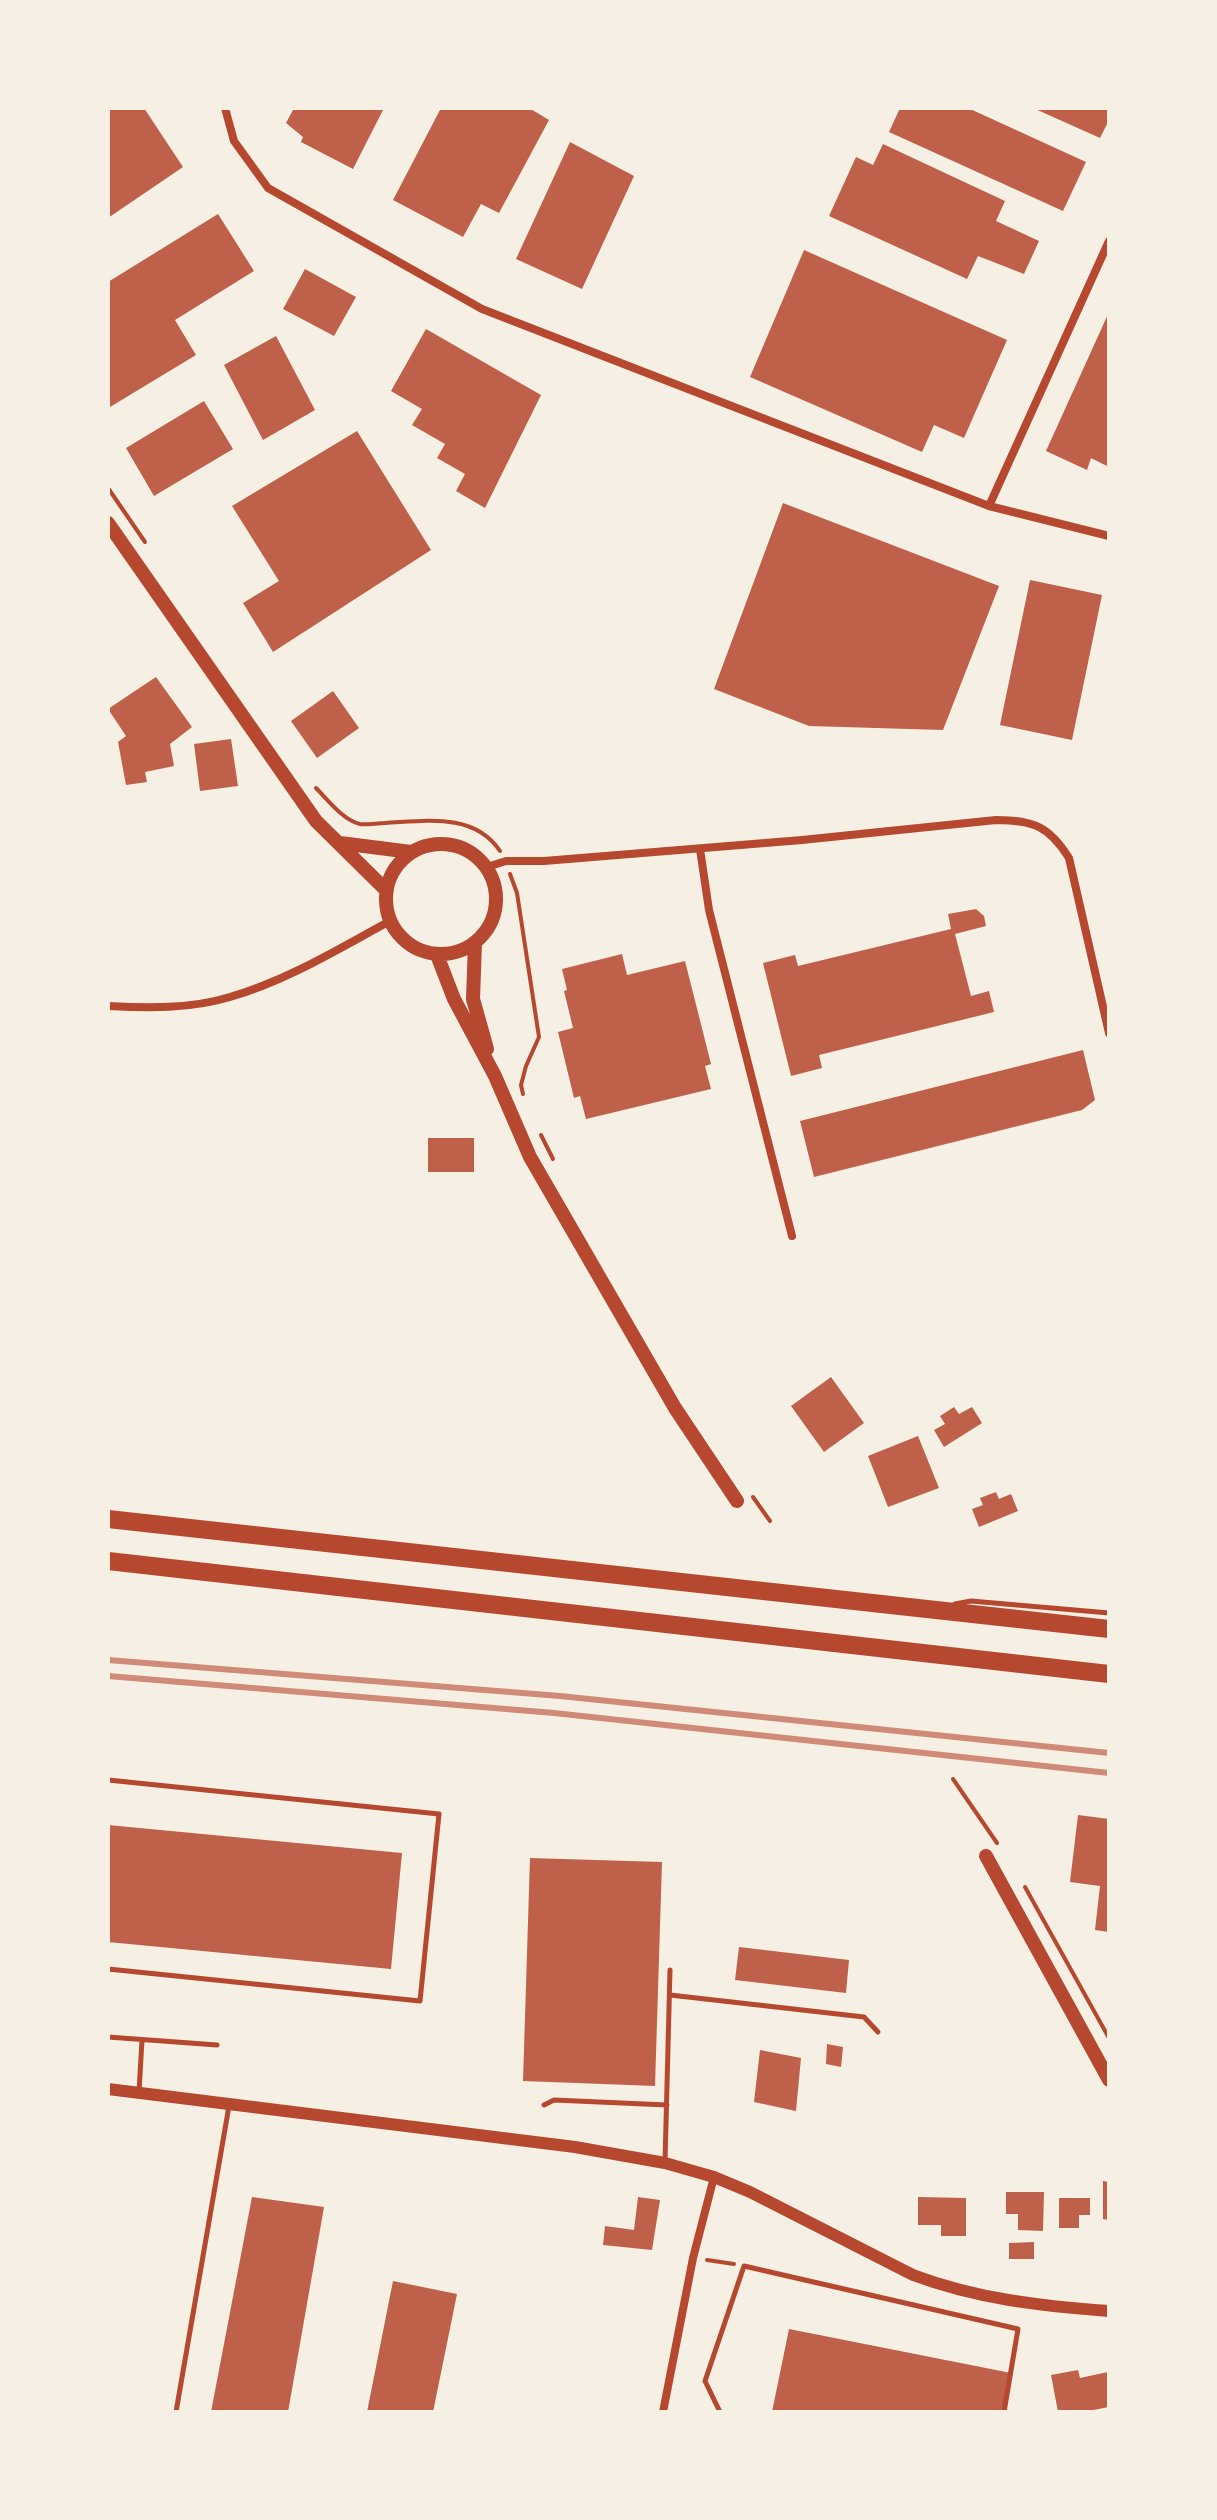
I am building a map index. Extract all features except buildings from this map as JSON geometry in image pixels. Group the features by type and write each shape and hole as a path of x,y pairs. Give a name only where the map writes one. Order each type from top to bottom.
{"highway":[{"path":"108,1519 1109,1629"},
{"path":"108,1561 1109,1674"}],"main road":[{"path":"108,523 316,821 386,890"},
{"path":"340,843 411,852"},
{"path":"438,843 466,849 487,867 496,886 497,907 490,928 475,943 451,954 419,951 390,921 386,890 390,875 411,852 438,843"},
{"path":"475,943 473,999 495,1076"},
{"path":"437,955 454,999 495,1076 530,1157 675,1408 737,1501"},
{"path":"986,1856 1109,2080"}],"street":[{"path":"225,108 234,141 268,188 482,309 989,506 1109,536"},
{"path":"989,506 1109,241"},
{"path":"487,867 506,861 700,849 964,822 1024,820 1056,837 1069,858 1109,1033"},
{"path":"700,849 709,910 792,1236"},
{"path":"108,1006 193,1005 229,997 284,977 390,921"},
{"path":"108,2089 575,2147 665,2163 714,2177 778,2205 913,2275 938,2284 1000,2300 1109,2311"},
{"path":"663,2412 693,2258 714,2177"}],"lane":[{"path":"926,1610 971,1601 1109,1613"},
{"path":"108,1780 439,1814 420,2001 108,1969"},
{"path":"665,2163 670,1970"},
{"path":"670,1995 864,2017 878,2032"},
{"path":"108,2037 217,2045"},
{"path":"139,2093 142,2040"},
{"path":"544,2105 554,2100 667,2105"},
{"path":"176,2412 229,2105"},
{"path":"720,2412 705,2381 744,2266 1018,2329 1004,2412"}],"path":[{"path":"693,2258 744,2266"}],"railway":[{"path":"108,1660 560,1696 1109,1753"},
{"path":"108,1676 554,1713 1109,1773"}]}
